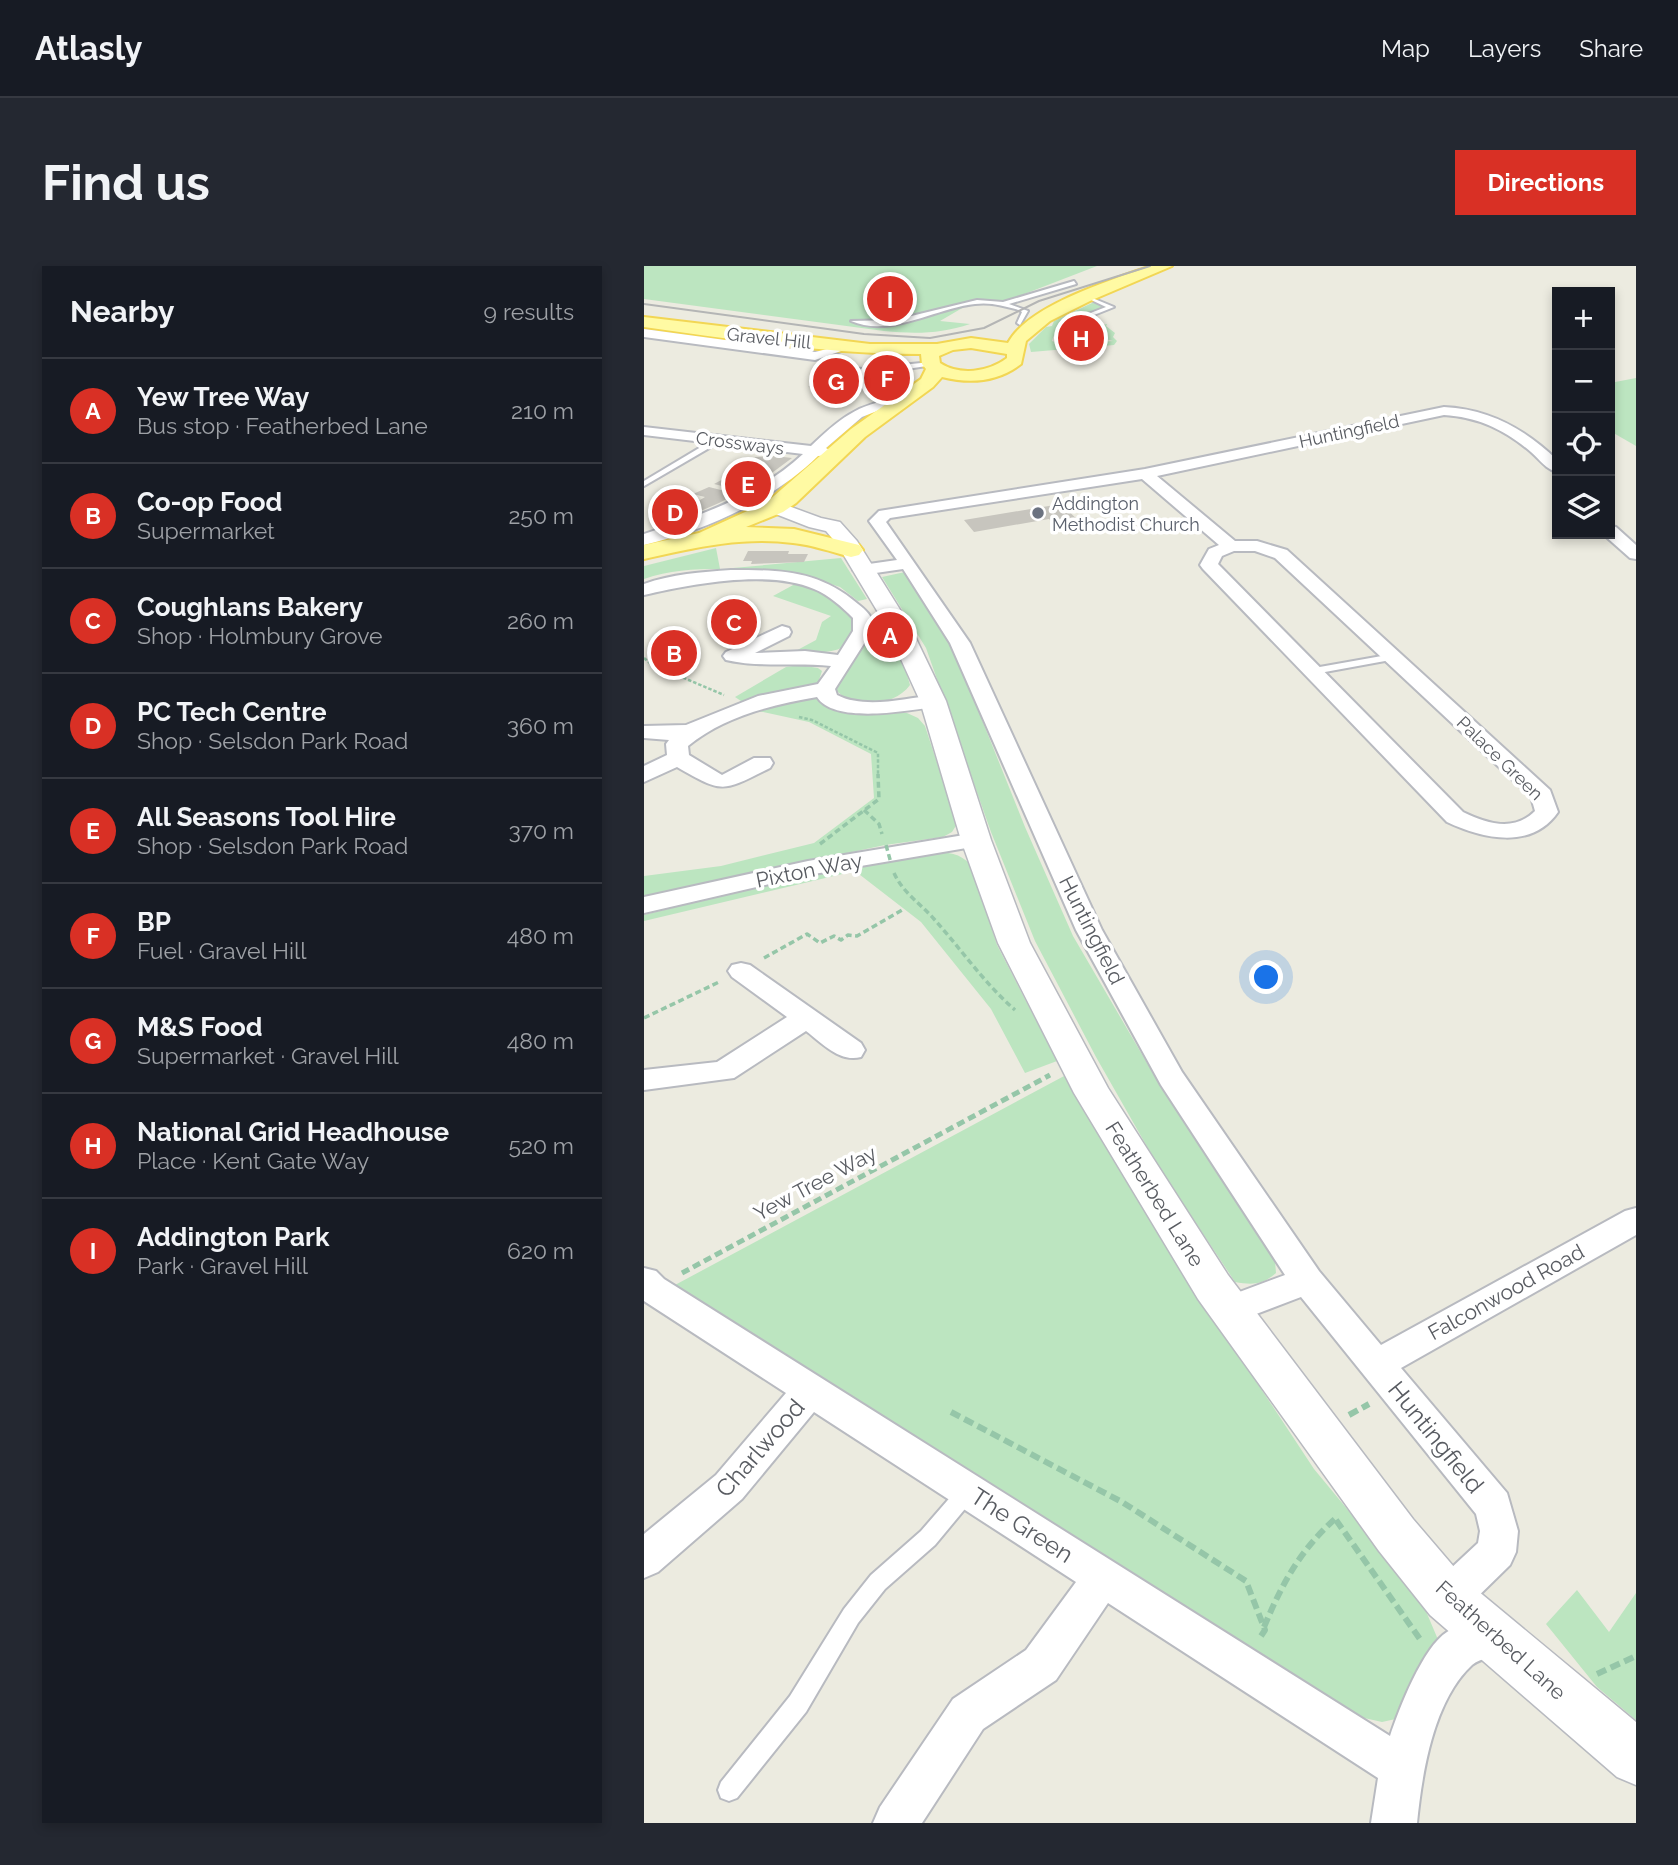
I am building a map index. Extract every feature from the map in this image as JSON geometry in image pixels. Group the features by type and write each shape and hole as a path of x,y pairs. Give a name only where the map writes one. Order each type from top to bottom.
{"main road":[{"path":"889,395 940,390 999,375 1012,358 1020,337 1028,330 1087,296 1165,266"},
{"path":"934,361 964,343 1020,323 1074,284 1091,276"},
{"name":"Gravel Hill","path":"644,325 834,358 934,361"},
{"name":"Gravel Hill","path":"644,325 870,349 934,361"},
{"path":"964,343 992,345 1012,358"},
{"path":"934,361 949,375 975,376 1012,358"},
{"path":"707,538 715,532 821,492 826,456 889,395 933,378 934,361"},
{"path":"740,534 792,505"},
{"path":"644,552 707,538 740,534 794,536 848,549"}],"street":[{"name":"Gravel Hill","path":"644,333 834,358"},
{"name":"Huntingfield","path":"1448,1598 1496,1552 1499,1531 1493,1506 1307,1281 1171,1078 1089,930 960,643 877,520 878,517 1145,474 1444,411 1480,415 1522,437 1552,464"},
{"name":"Crossways","path":"644,431 826,456"},
{"path":"644,540 706,518 759,493 826,456"},
{"path":"1145,474 1231,546"},
{"path":"792,505 848,549 908,563"},
{"path":"1615,535 1636,554"},
{"name":"Palace Green","path":"1231,546 1257,546 1281,554 1542,795 1547,812 1539,823 1530,828 1503,831 1469,825 1455,817 1209,565 1215,553 1231,546"},
{"name":"Featherbed Lane","path":"848,549 897,624 933,701 975,840 1014,943 1056,1067 1140,1173 1230,1310 1367,1495 1448,1598 1636,1758"},
{"path":"644,590 670,580 704,576 768,577 817,584 841,597 863,618 862,635 825,689 756,703 694,731 677,744 678,758"},
{"path":"782,632 734,656 753,659 805,657 842,661"},
{"path":"825,689 828,698 844,705 866,707 933,701"},
{"path":"645,734 667,735 694,731"},
{"path":"678,758 719,782 725,782 762,763"},
{"path":"644,775 678,758"},
{"name":"Pixton Way","path":"644,905 808,868 975,840"},
{"path":"741,971 851,1050"},
{"path":"644,1080 724,1071 806,1018"},
{"name":"Falconwood Road","path":"1387,1377 1636,1220"},
{"path":"1230,1310 1307,1281"},
{"name":"The Green","path":"648,1285 1401,1768"},
{"name":"Charlwood","path":"644,1559 729,1488 811,1390"},
{"path":"895,1823 968,1714 1041,1665 1103,1577"},
{"path":"1394,1823 1401,1768 1419,1712 1440,1674 1461,1647 1493,1637"}],"lane":[{"path":"854,321 877,326 957,303 997,303 1023,299 1074,284"},
{"path":"1066,332 1077,320 1111,307 1087,296"},
{"path":"997,303 1016,306 1025,311 1020,323"},
{"path":"834,358 859,363"},
{"path":"834,358 871,371 892,371 934,361"},
{"path":"880,365 903,368"},
{"path":"870,385 889,395 903,368"},
{"path":"871,371 854,386 870,385 892,371"},
{"path":"644,484 719,440"},
{"path":"1314,671 1393,657"},
{"path":"729,1790 798,1704 851,1616 878,1582 928,1538 968,1490"}],"path":[{"path":"864,810 878,824 899,887 934,918 999,997 1017,1013"},
{"path":"644,1017 741,971 807,934 820,943 834,936 841,940 849,935 857,936 904,909"},
{"name":"Yew Tree Way","path":"648,1285 1056,1067"},
{"path":"1320,1431 1387,1377"},
{"path":"951,1412 1122,1502 1246,1581 1264,1628"},
{"path":"1243,1667 1264,1628 1288,1569 1316,1535 1367,1495"}],"green space":[{"path":"644,266 1097,266 1009,300 964,307 940,321 970,324 949,330 917,333 644,299"},
{"path":"1092,303 1103,304 1107,308 1067,323 1055,334 1052,341 1065,345 1113,341 1106,339 1099,331 1086,329 1107,324 1115,333 1113,337 1117,341 1114,345 1031,352 1029,344 1046,327"},
{"path":"1636,378 1636,446 1615,434 1615,382"},
{"path":"716,548 720,569 681,571 644,579 644,566"},
{"path":"841,558 867,599 858,601 840,587 808,577 733,574 733,568"},
{"path":"905,572 926,599 952,645 1025,827 1073,936 1161,1087 1275,1261 1276,1273 1266,1280 1252,1284 1235,1282 1158,1166 1096,1057 1035,941 991,832 926,648 882,577"},
{"path":"795,584 830,599 851,616 855,626 853,637 843,647 825,652 790,654 816,640 822,622 831,616 773,596"},
{"path":"874,626 883,626 903,661 910,685 894,698 862,703 851,700 834,688"},
{"path":"799,665 822,671 818,683 744,703 735,697 786,667"},
{"path":"806,697 818,699 828,706 907,713 918,718 925,726 957,824 952,832 943,837 885,845 644,896 644,876 721,866 814,843 874,798 871,754 809,722 754,710"},
{"path":"932,852 953,854 971,865 997,945 1057,1061 1025,1073 991,1009 921,922 855,871 644,921 644,915 715,897"},
{"path":"1066,1075 1213,1316 1314,1469 1420,1597 1439,1642 1400,1718 1382,1722 1351,1715 675,1285"},
{"path":"1577,1590 1609,1632 1636,1593 1636,1720 1597,1687 1546,1624"}],"building":[{"path":"1093,332 1101,341 1069,344 1062,335"},
{"path":"879,371 911,374 896,385 863,382"},
{"path":"831,372 863,375 841,391 808,387"},
{"path":"756,457 792,458 761,481 719,503 680,520 655,510 666,506 675,510 682,507 671,504 688,497 700,500 705,497 693,494 709,487 721,490 726,487 714,484 727,477 740,480 746,476 731,474 742,467 756,469 759,466 745,464"},
{"name":"Addington Methodist Church","path":"1061,504 1082,524 1058,528 1049,519 974,532 964,520"},
{"path":"748,551 808,554 804,562 751,564 752,561 743,561"}],"tram line":[{"path":"644,304 864,334 930,338 984,328 1039,301 1150,266"}],"place":[{"name":"Addington Park","path":"890,299"},
{"name":"National Grid Headhouse","path":"1081,338"},
{"name":"BP","path":"887,378"},
{"name":"M&S Food","path":"836,381"},
{"name":"All Seasons Tool Hire","path":"748,484"},
{"name":"PC Tech Centre","path":"675,512"},
{"name":"Addington Methodist Church","path":"1038,513"},
{"name":"Coughlans Bakery","path":"734,622"},
{"name":"Yew Tree Way","path":"890,635"},
{"name":"Co-op Food","path":"674,653"}]}
